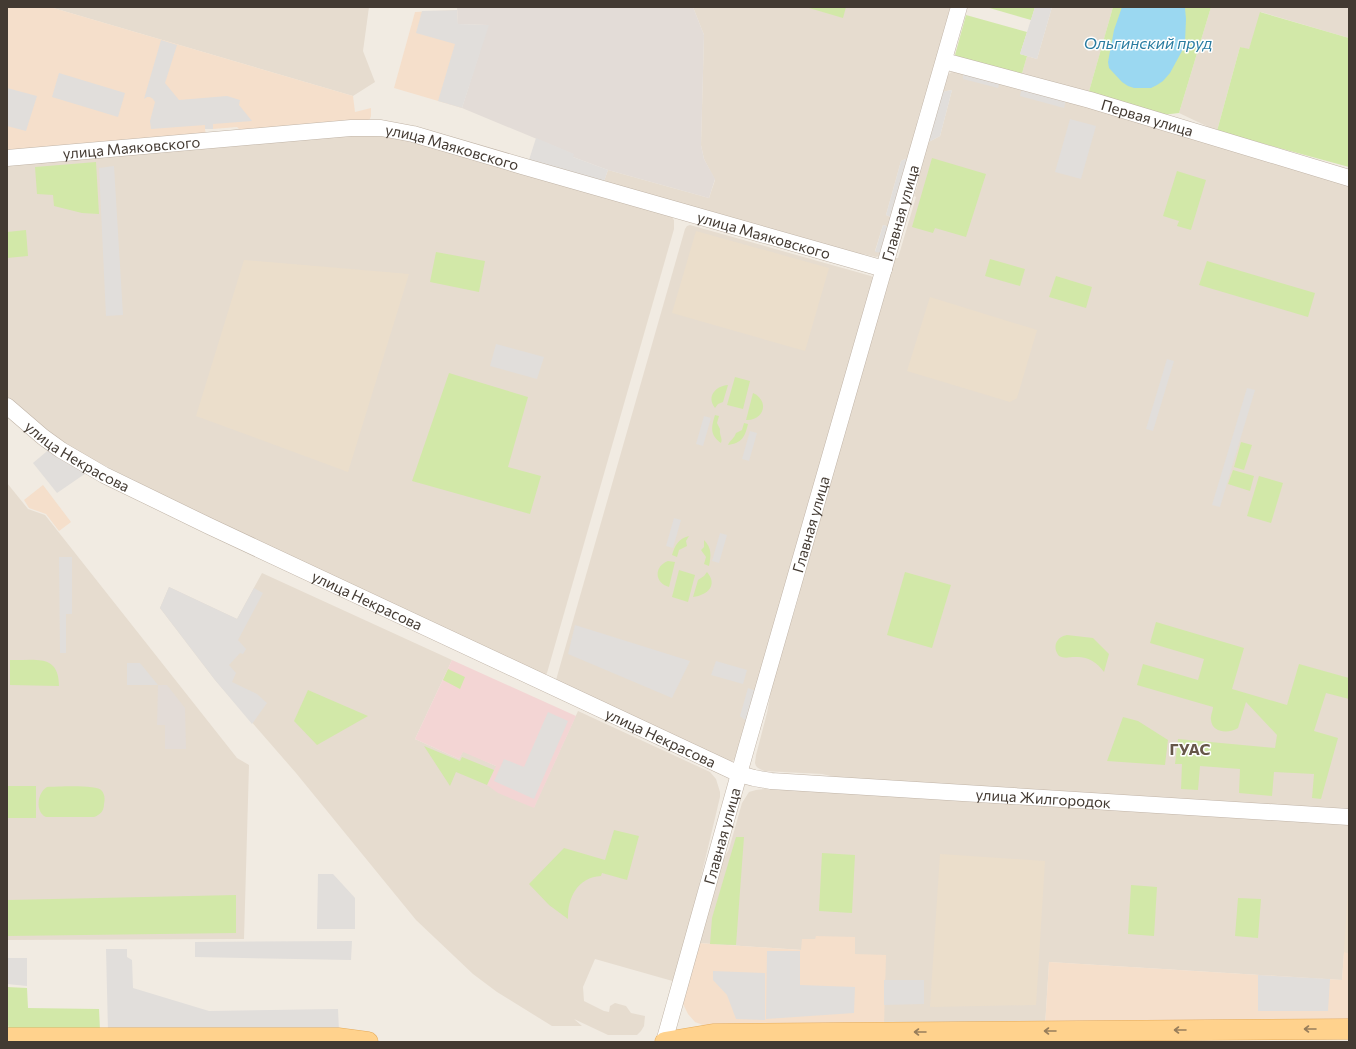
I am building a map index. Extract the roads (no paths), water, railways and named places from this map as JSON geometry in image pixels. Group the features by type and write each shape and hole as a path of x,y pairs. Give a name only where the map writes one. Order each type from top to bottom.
{"main road":[{"path":"664,1042 713,1034 1349,1029"},
{"path":"7,1038 338,1038 368,1042"}],"street":[{"name":"Главная улица","path":"664,1042 739,774 959,7"},
{"name":"Первая улица","path":"944,61 1090,100 1349,178"},
{"name":"улица Маяковского","path":"7,158 351,128 381,128 413,134 884,269"},
{"name":"улица Некрасова","path":"7,406 33,429 61,450 104,475 263,552 739,774"},
{"name":"улица Жилгородок","path":"739,774 771,781 1349,817"}],"water":[{"name":"Ольгинский пруд","path":"1122,7 1185,8 1185,42 1182,51 1170,73 1163,81 1151,88 1134,88 1128,86 1122,82 1109,68 1108,62 1114,30"}],"district":[{"name":"ГУАС","path":"1190,748"}]}
